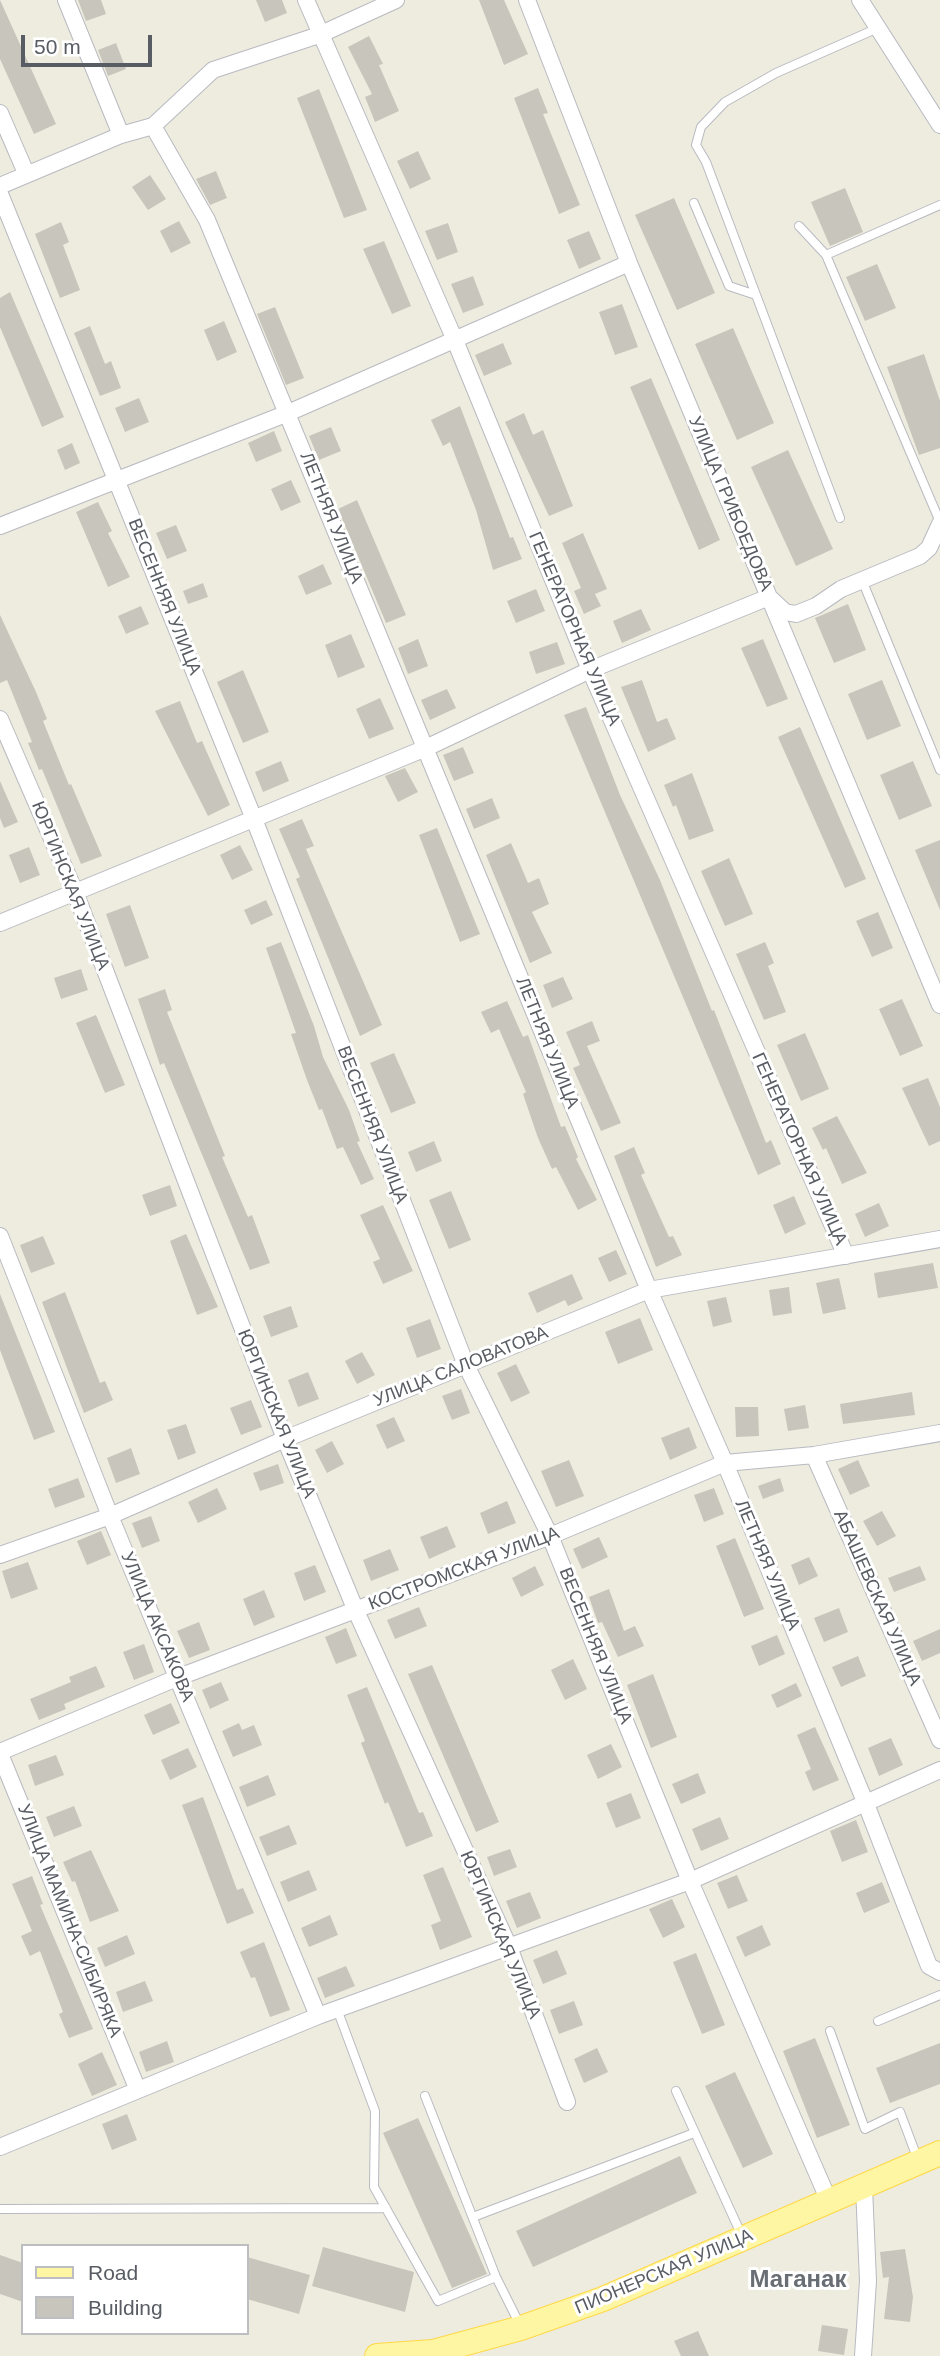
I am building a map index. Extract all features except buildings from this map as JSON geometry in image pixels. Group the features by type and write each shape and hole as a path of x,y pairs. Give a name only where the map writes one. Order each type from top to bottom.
{"main road":[{"name":"ПИОНЕРСКАЯ УЛИЦА","path":"377,2356 484,2347 522,2328 603,2299 930,2157"}],"street":[{"path":"66,0 121,135"},
{"name":"ГЕНЕРАТОРНАЯ УЛИЦА","path":"306,0 319,35 454,338 590,670 846,1256"},
{"path":"0,186 121,135 153,126 213,69 319,35 396,0"},
{"name":"УЛИЦА ГРИБОЕДОВА","path":"527,0 629,263 940,1005"},
{"path":"860,0 940,125"},
{"path":"0,113 26,173"},
{"name":"ЛЕТНЯЯ УЛИЦА","path":"153,126 207,220 649,1290 725,1463 934,1969"},
{"name":"ВЕСЕННЯЯ УЛИЦА","path":"0,194 254,819 466,1366 551,1536 690,1881 829,2201"},
{"path":"0,526 288,413 629,263"},
{"path":"0,923 426,748 590,670 769,597 785,612 796,614 862,580 920,556 929,548 940,523"},
{"name":"ЮРГИНСКАЯ УЛИЦА","path":"0,719 75,892 285,1439 356,1611 509,1947 567,2102"},
{"name":"УЛИЦА АКСАКОВА","path":"0,1236 110,1516 318,2016"},
{"name":"УЛИЦА САЛОВАТОВА","path":"0,1555 110,1516 285,1439 649,1290 940,1239"},
{"name":"КОСТРОМСКАЯ УЛИЦА","path":"0,1753 179,1677 551,1536 725,1463 814,1455 940,1433"},
{"name":"АБАШЕВСКАЯ УЛИЦА","path":"814,1455 940,1740"},
{"name":"УЛИЦА МАМИНА-СИБИРЯКА","path":"0,1753 138,2088"},
{"path":"0,2147 318,2016 690,1881 940,1770"},
{"path":"863,2356 868,2281 864,2187"}],"lane":[{"path":"840,519 696,145 701,127 725,102 776,72 878,28"},
{"path":"694,203 729,286 755,295"},
{"path":"826,255 940,205"},
{"path":"799,226 826,255 940,523"},
{"path":"862,580 940,770"},
{"path":"878,2021 940,1995"},
{"path":"337,2009 375,2111 374,2187 438,2301 496,2277"},
{"path":"830,2031 865,2129 900,2112 930,2157"},
{"path":"676,2091 743,2239"},
{"path":"425,2096 496,2277 522,2328"},
{"path":"473,2217 694,2133"},
{"path":"0,2209 386,2208"}],"district":[{"name":"Маганак","path":"798,2280"}]}
